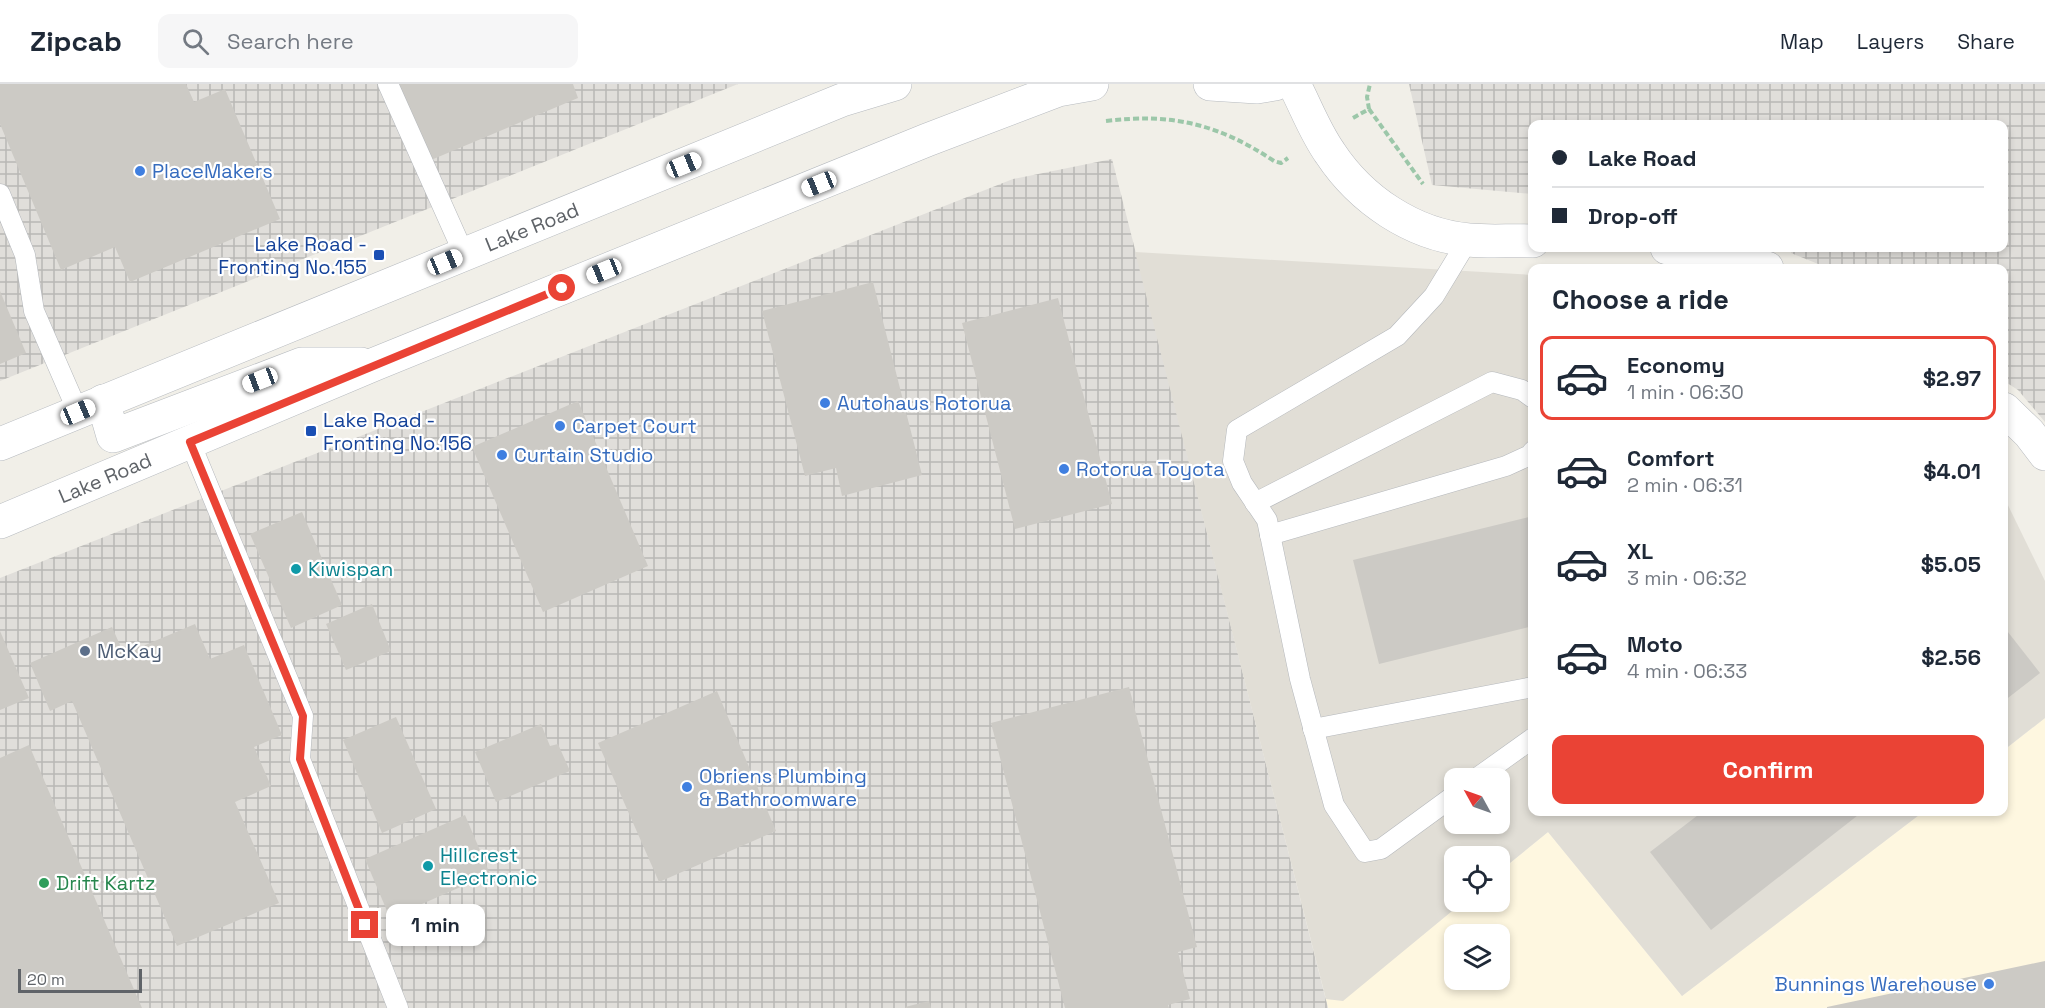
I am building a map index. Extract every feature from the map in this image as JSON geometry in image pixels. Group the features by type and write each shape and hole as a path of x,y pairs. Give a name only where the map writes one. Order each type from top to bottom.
{"main road":[{"name":"Lake Road","path":"0,444 842,100 895,84"},
{"name":"Lake Road","path":"0,522 375,364 927,140 1058,90 1092,84"},
{"path":"1215,84 1257,87 1275,84"},
{"path":"1294,84 1330,153 1355,184 1395,217 1431,233 1468,240 1528,241"},
{"path":"1687,252 1747,264"},
{"name":"Lake Road","path":"90,407 113,436 302,364 375,364"},
{"path":"2008,413 2029,433 2045,454"}],"lane":[{"path":"388,84 464,254"},
{"path":"0,194 25,255 34,311 90,407"},
{"path":"1444,803 1381,849 1365,852 1334,805 1300,679 1267,520 1242,483 1233,460 1237,430 1397,336 1434,296 1468,240"},
{"path":"1255,503 1492,382 1522,390 1528,394"},
{"path":"190,442 303,716 300,759 398,1008"},
{"path":"1270,535 1506,466 1528,456"},
{"path":"1313,729 1528,688"},
{"path":"1491,768 1528,742"}],"path":[{"path":"1370,84 1367,97 1369,109 1425,186"},
{"path":"1360,114 1369,109"},
{"path":"1095,123 1160,117 1191,123 1227,134 1274,161 1281,163 1287,159"}],"shaded area":[{"path":"0,84 738,84 0,381"},
{"path":"1409,84 2045,84 2045,422 2018,390 2008,384 2008,264 1818,264 1791,253 2008,252 2008,120 1528,120 1528,194 1432,185"},
{"path":"1112,159 1328,1008 0,1008 0,578 1013,179"},
{"path":"1135,252 1528,275 1528,816 1918,816 1682,996 1548,832 1510,863 1510,846 1444,846 1444,912 1451,912 1343,1001 1326,999"},
{"path":"2008,505 2045,581 2045,718 2008,747"},
{"path":"2045,718 2045,1008 1328,1008 1326,999 1343,1000 1451,912 1510,912 1510,863 1548,832 1682,996 1918,816 2008,816 2008,747"}],"building":[{"name":"PlaceMakers","path":"0,84 186,84 194,102 225,89 280,219 130,282 115,247 61,270 0,124"},
{"path":"399,84 573,84 578,98 431,160"},
{"path":"873,282 922,475 842,496 836,468 805,476 762,311"},
{"path":"0,291 26,353 0,364"},
{"path":"1058,298 1112,504 1015,529 962,323"},
{"path":"578,401 648,566 543,612 472,447"},
{"name":"Kiwispan","path":"302,512 342,605 291,628 250,534"},
{"path":"1528,517 1528,627 1379,664 1353,560"},
{"path":"372,604 391,651 346,670 326,624"},
{"path":"195,624 210,659 244,645 282,735 254,747 271,786 235,802 279,903 177,946 72,701 50,711 30,663 112,627 124,654"},
{"path":"0,631 29,698 0,710"},
{"path":"2008,632 2040,673 2008,698"},
{"path":"1129,687 1197,947 1178,952 1190,999 1168,1005 1169,1008 1065,1008 991,723"},
{"name":"Obriens Plumbing & Bathroomware","path":"717,691 776,831 659,882 598,743"},
{"path":"396,717 436,809 382,833 343,740"},
{"path":"541,724 550,746 558,744 570,771 496,802 475,752"},
{"name":"Drift Kartz","path":"29,745 142,1008 0,1008 0,758"},
{"name":"Hillcrest Electronic","path":"465,815 490,874 390,918 365,859"},
{"path":"1697,816 1857,816 1711,930 1650,852"},
{"name":"Bunnings Warehouse","path":"2045,961 2045,1008 1827,1008 1827,1007"},
{"path":"929,1001 931,1008 905,1007"}],"place":[{"name":"PlaceMakers","path":"140,171"},
{"name":"Lake Road - Fronting No.155","path":"379,255"},
{"name":"Autohaus Rotorua","path":"825,403"},
{"name":"Carpet Court","path":"560,426"},
{"name":"Lake Road - Fronting No.156","path":"311,431"},
{"name":"Curtain Studio","path":"502,455"},
{"name":"Rotorua Toyota","path":"1064,469"},
{"name":"Kiwispan","path":"296,569"},
{"name":"McKay","path":"85,651"},
{"name":"Obriens Plumbing & Bathroomware","path":"687,787"},
{"name":"Hillcrest Electronic","path":"428,866"},
{"name":"Drift Kartz","path":"44,883"},
{"name":"Bunnings Warehouse","path":"1989,984"}],"route":[{"path":"365,925 300,759 303,716 190,442 562,288"}]}
